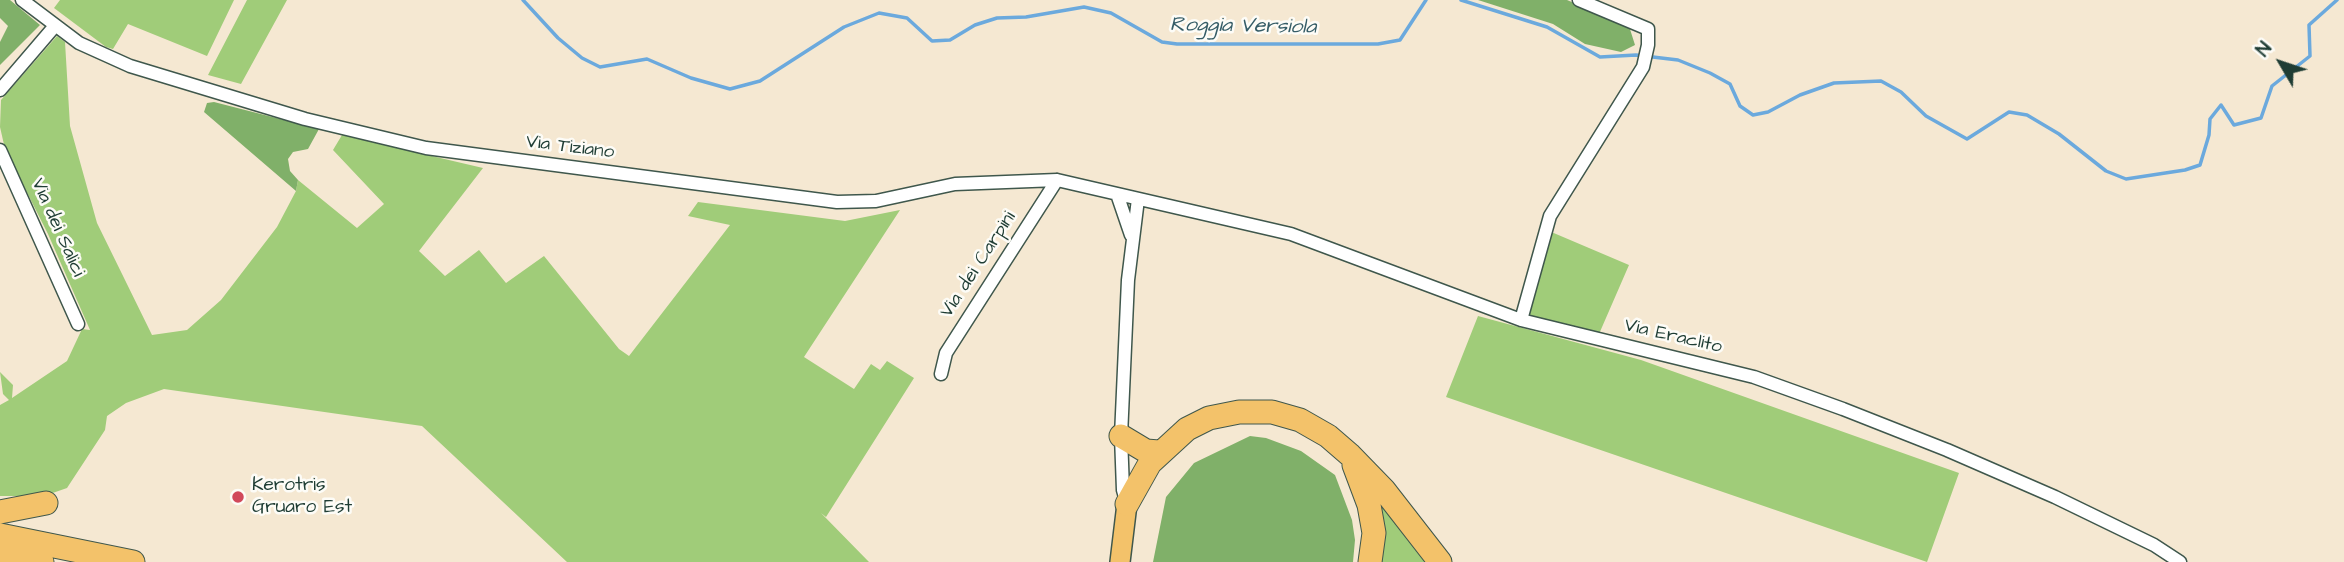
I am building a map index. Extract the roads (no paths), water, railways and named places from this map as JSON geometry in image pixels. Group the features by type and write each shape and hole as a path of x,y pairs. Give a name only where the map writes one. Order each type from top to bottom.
{"highway":[{"path":"1127,504 1140,477 1159,452 1187,429 1209,418 1272,412 1300,420 1328,436 1350,455 1384,490 1440,562"},
{"path":"1121,436 1146,451 1159,452"},
{"path":"1350,455 1369,505 1374,533 1370,562"},
{"path":"0,512 46,503"},
{"path":"0,535 133,562"},
{"path":"0,554 42,562"}],"main road":[{"path":"1120,562 1127,504"}],"street":[{"name":"Via Tiziano","path":"22,0 54,27 98,52 193,87 305,119 426,148 837,202 876,201 955,184 1057,180 1138,199"},
{"path":"1521,320 1550,216 1644,64 1647,49 1648,29 1579,0"},
{"path":"0,90 54,27"},
{"name":"Via dei Salici","path":"0,150 78,324"},
{"name":"Via dei Carpini","path":"941,374 946,353 1057,180"},
{"path":"1117,194 1131,235"},
{"path":"1127,504 1121,476 1121,436 1131,235 1138,199"},
{"name":"Via Eraclito","path":"1138,199 1291,234 1521,320 1754,377 1947,450 2055,497 2154,545 2180,562"}],"waterway":[{"name":"Roggia Versiola","path":"523,0 558,38 582,58 600,67 647,59 691,78 730,89 760,81 844,27 879,13 907,18 932,41 950,40 975,25 997,18 1026,17 1084,7 1111,13 1162,42 1177,44 1378,44 1400,40 1426,0"},
{"name":"Roggia Versiola","path":"1461,0 1547,27 1600,57 1636,55 1678,60 1730,84 1740,106 1753,115 1768,112 1800,95 1834,83 1881,81 1901,92 1926,116 1967,139 2009,112 2027,115 2059,134 2106,171 2126,179 2185,170 2200,165 2209,135 2210,119 2221,105 2234,125 2261,118 2272,86 2310,56 2309,25 2337,0"}],"place":[{"name":"Kerotris Gruaro Est","path":"238,497"}]}
